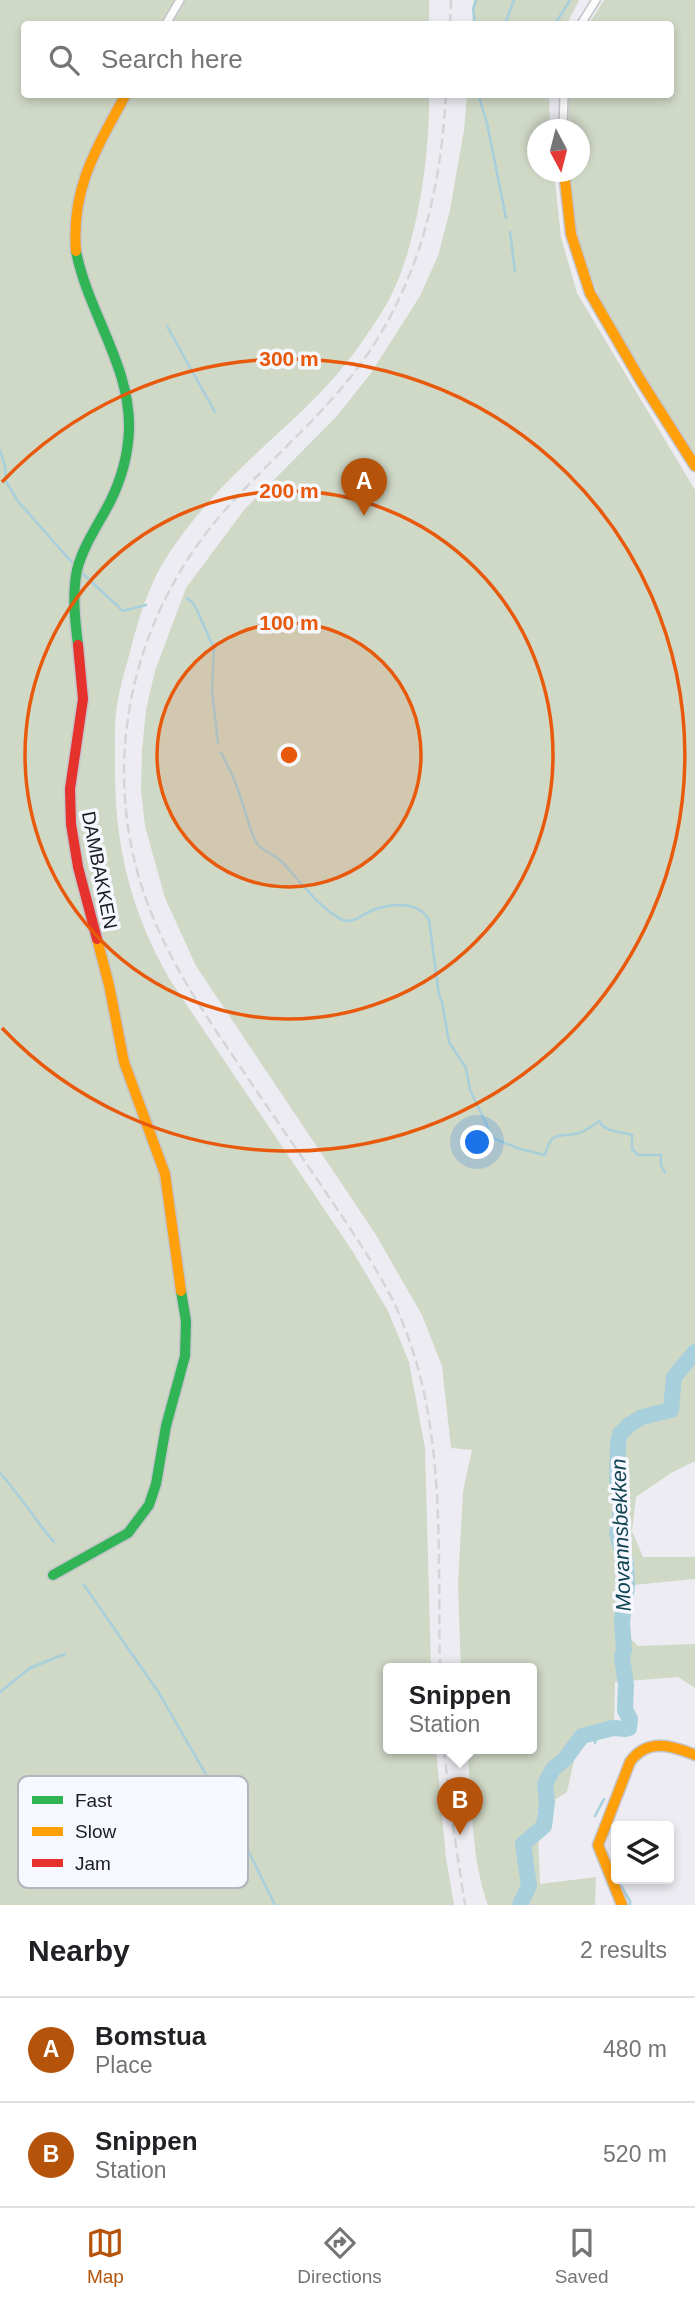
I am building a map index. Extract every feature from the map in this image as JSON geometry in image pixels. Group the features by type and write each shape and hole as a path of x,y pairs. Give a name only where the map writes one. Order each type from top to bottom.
{"street":[{"path":"168,21 180,0"},
{"path":"583,21 596,0"},
{"name":"DAMBAKKEN","path":"53,1575 124,1536 144,1514 157,1487 162,1441 185,1357 187,1340 162,1165 125,1064 107,976 82,886 70,803 71,775 80,737 83,697 75,609 76,574 125,464 128,415 120,370 77,265 74,221 76,198 85,170 124,98"},
{"path":"563,119 564,98"},
{"path":"565,182 571,234 590,293 641,382 695,466"},
{"path":"622,1905 598,1845 630,1762 636,1752 648,1745 670,1746 695,1755"}],"green space":[{"path":"0,0 429,0 429,21 21,21 21,98 429,98 427,146 420,203 406,258 386,305 338,373 239,470 197,516 167,557 151,587 133,639 117,705 115,792 127,875 144,928 156,954 170,980 353,1252 388,1311 409,1362 425,1448 431,1663 383,1663 383,1754 436,1754 446,1858 454,1905 0,1905"},
{"path":"474,0 579,0 568,21 472,21"},
{"path":"604,0 695,0 695,458 662,414 607,314 580,251 570,182 590,182 590,119 568,119 569,98 674,98 674,21 591,21"},
{"path":"467,98 549,98 550,119 527,119 527,182 555,182 561,237 577,293 695,490 695,1461 671,1473 636,1497 632,1531 643,1557 695,1557 695,1579 622,1586 628,1636 638,1646 695,1644 695,1688 678,1677 615,1682 614,1727 579,1738 567,1792 537,1811 540,1884 596,1877 595,1905 488,1905 475,1848 467,1754 537,1754 537,1663 461,1663 458,1583 463,1492 472,1450 451,1448 442,1366 422,1315 376,1235 196,966 165,898 145,826 141,791 146,710 155,671 186,588 244,510 337,416 371,373 420,296 438,256 450,210"}],"waterway":[{"path":"475,21 473,9 476,0"},
{"path":"506,21 514,0"},
{"path":"557,21 570,0"},
{"path":"479,98 487,123 506,218"},
{"path":"510,232 515,271"},
{"path":"167,326 215,412"},
{"path":"0,450 6,481 17,500 76,567"},
{"path":"81,572 123,611 146,605"},
{"path":"187,598 197,610 214,649 212,690 218,743"},
{"path":"221,753 236,783 256,842 281,861 326,909 347,921 373,910 396,905 419,909 425,914 429,920 439,995 449,1042 466,1068 470,1090 493,1138 545,1155 553,1138 582,1132 599,1121 609,1130 632,1135 632,1149 638,1155 661,1155 661,1166 665,1172"},
{"name":"Movannsbekken","path":"520,1905 529,1886 523,1844 544,1826 547,1802 545,1784 553,1769 565,1759 582,1736 613,1728 629,1728 630,1719 625,1710 626,1685 622,1657 626,1563 617,1534 622,1503 617,1480 618,1443 620,1434 629,1425 642,1417 671,1410 674,1377 695,1352"},
{"path":"0,1473 54,1542"},
{"path":"84,1585 159,1693 207,1776"},
{"path":"0,1692 30,1668 65,1654"},
{"path":"595,1743 598,1731"},
{"path":"595,1816 604,1799"},
{"path":"248,1850 275,1905"},
{"path":"620,1884 630,1905"}],"railway":[{"path":"450,21 451,0"},
{"path":"440,1663 438,1530 432,1438 412,1348 395,1305 365,1251 192,994 173,960 143,892 133,855 124,773 126,736 139,665 151,631 183,566 227,508 337,394 369,352 402,292 415,261 433,196 446,98"},
{"path":"445,1754 465,1905"}],"traffic: fast":[{"path":"76,251 123,384 128,406 129,430 117,485 77,570 74,598 78,645"},
{"path":"53,1575 128,1533 149,1505 185,1356 186,1321 181,1291"}],"traffic: slow":[{"path":"76,251 76,228 82,187 96,151 124,98"},
{"path":"565,182 571,234 590,293 695,466"},
{"path":"97,939 124,1062 165,1174 181,1291"},
{"path":"622,1905 598,1845 630,1762 644,1749 660,1746 677,1748 695,1755"}],"traffic: jam":[{"path":"78,645 83,699 70,789 71,824 78,867 97,939"}],"place":[{"name":"Bomstua","path":"364,516"},
{"name":"Snippen","path":"460,1835"}]}
